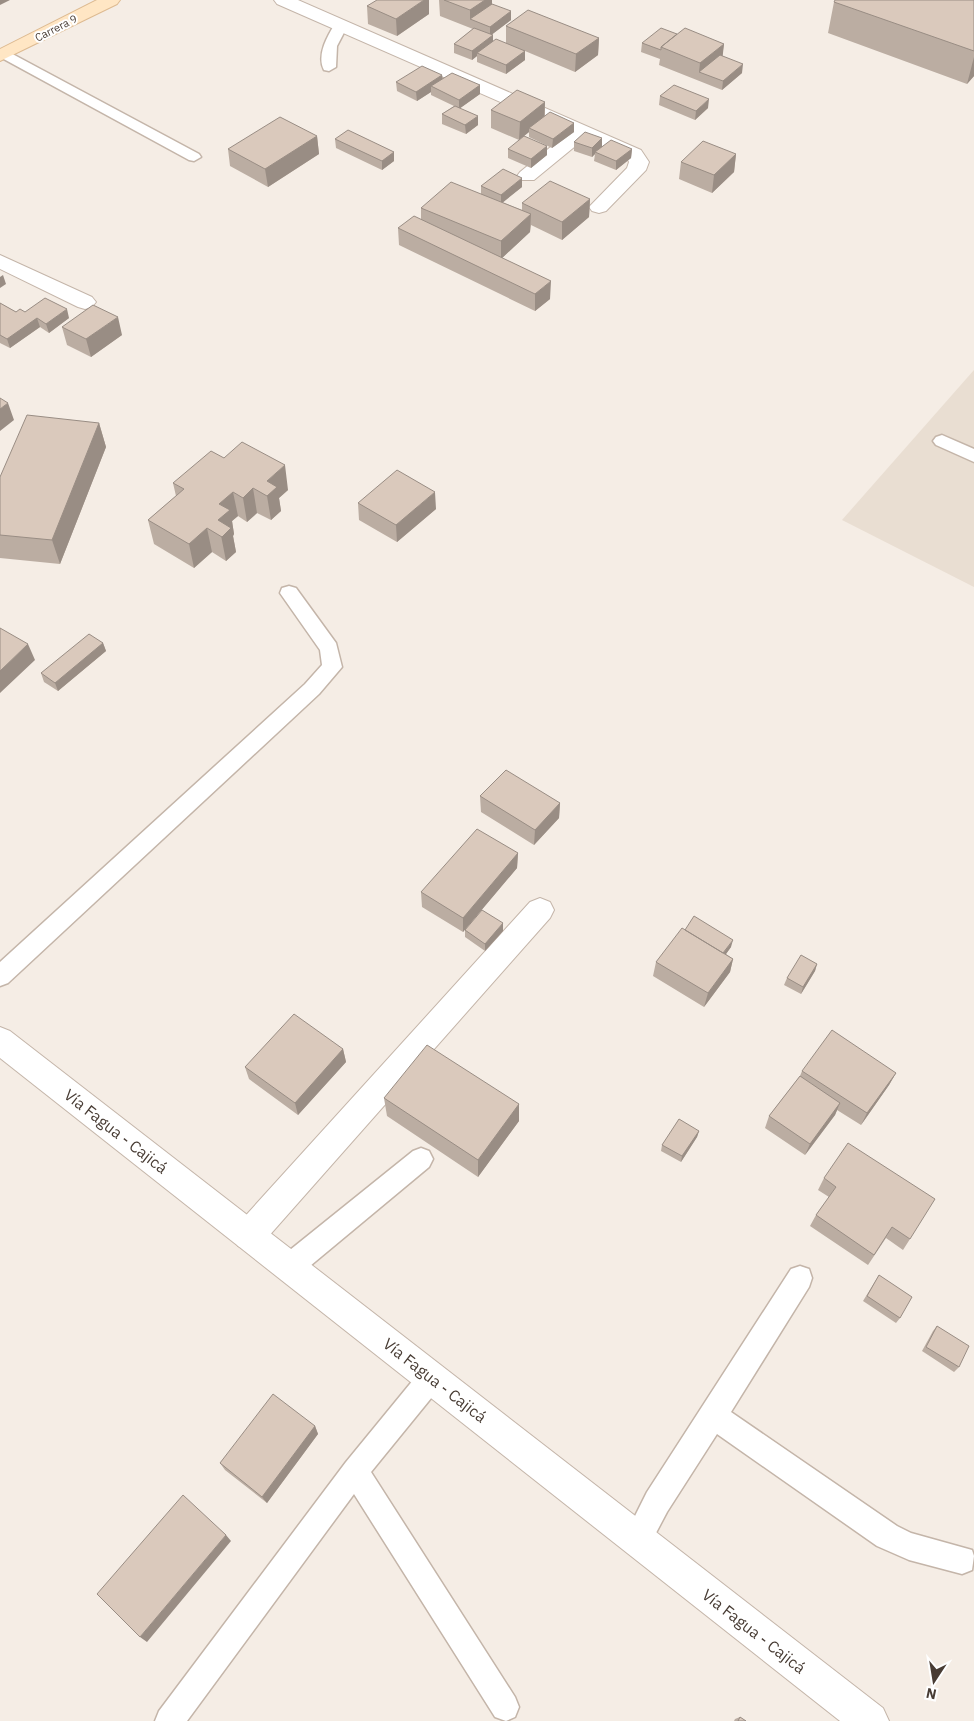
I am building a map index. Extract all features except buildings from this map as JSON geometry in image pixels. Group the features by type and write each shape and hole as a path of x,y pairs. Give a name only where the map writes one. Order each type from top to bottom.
{"main road":[{"name":"Carrera 9","path":"2,55 111,0"}],"street":[{"path":"283,0 634,154 639,162 636,170 599,207"},
{"path":"527,176 582,131"},
{"path":"0,261 86,302"},
{"path":"249,1235 540,910"},
{"name":"Vía Fagua - Cajicá","path":"0,1040 870,1721"}],"lane":[{"path":"329,67 330,46 341,25"},
{"path":"2,55 194,158"},
{"path":"942,442 974,456"},
{"path":"0,976 312,689 332,667 329,648 289,593"},
{"path":"289,1267 422,1159"},
{"path":"637,1540 657,1502 714,1416 800,1278"},
{"path":"170,1721 355,1471 432,1377"},
{"path":"714,1416 888,1536 909,1546 962,1560"},
{"path":"355,1471 505,1707"}],"shaded area":[{"path":"974,370 974,587 842,520"}]}
